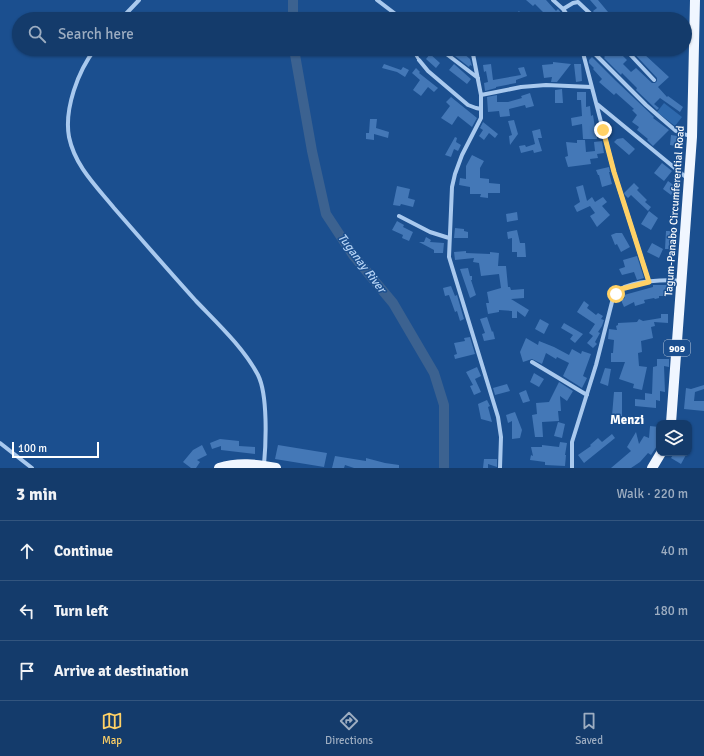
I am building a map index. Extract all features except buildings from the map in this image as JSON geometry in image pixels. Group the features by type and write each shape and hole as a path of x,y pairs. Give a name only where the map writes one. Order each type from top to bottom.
{"main road":[{"name":"Tagum-Panabo Circumferential Road","path":"671,420 692,137 695,0"},
{"path":"652,468 659,456"},
{"path":"219,468 228,465 248,464 276,468"}],"street":[{"path":"128,12 139,0"},
{"path":"377,0 393,12"},
{"path":"553,0 565,12"},
{"path":"563,9 573,3 578,2 589,12"},
{"path":"89,56 78,78 69,110 69,136 83,171 154,255 236,344 251,364 258,377 262,390 265,432 264,466"},
{"path":"449,56 478,78"},
{"path":"473,56 481,95 481,118 468,142 455,174 452,187 449,257 498,417 501,438 500,468"},
{"path":"584,56 614,172 649,282"},
{"path":"597,56 676,131 692,137"},
{"path":"632,56 654,80"},
{"path":"419,60 428,71 468,105 481,109"},
{"path":"481,95 521,87 546,85 591,87"},
{"path":"596,103 688,179"},
{"path":"399,216 430,232 449,238"},
{"path":"572,468 572,442 587,395 612,302 616,294 621,289 649,282 670,279 681,281"},
{"path":"532,362 587,395"},
{"path":"0,443 32,468"}],"lane":[{"path":"416,56 419,60"}],"shaded area":[{"path":"664,103 682,117 675,126 657,112"}],"waterway":[{"name":"Tuganay River","path":"293,0 293,12"},
{"name":"Tuganay River","path":"295,56 312,151 326,214 353,255 393,303 434,373 444,405 444,468"}],"district":[{"name":"Menzi","path":"627,419"}],"route":[{"path":"603,130 622,199 649,282 632,285 621,289 616,294"}]}
